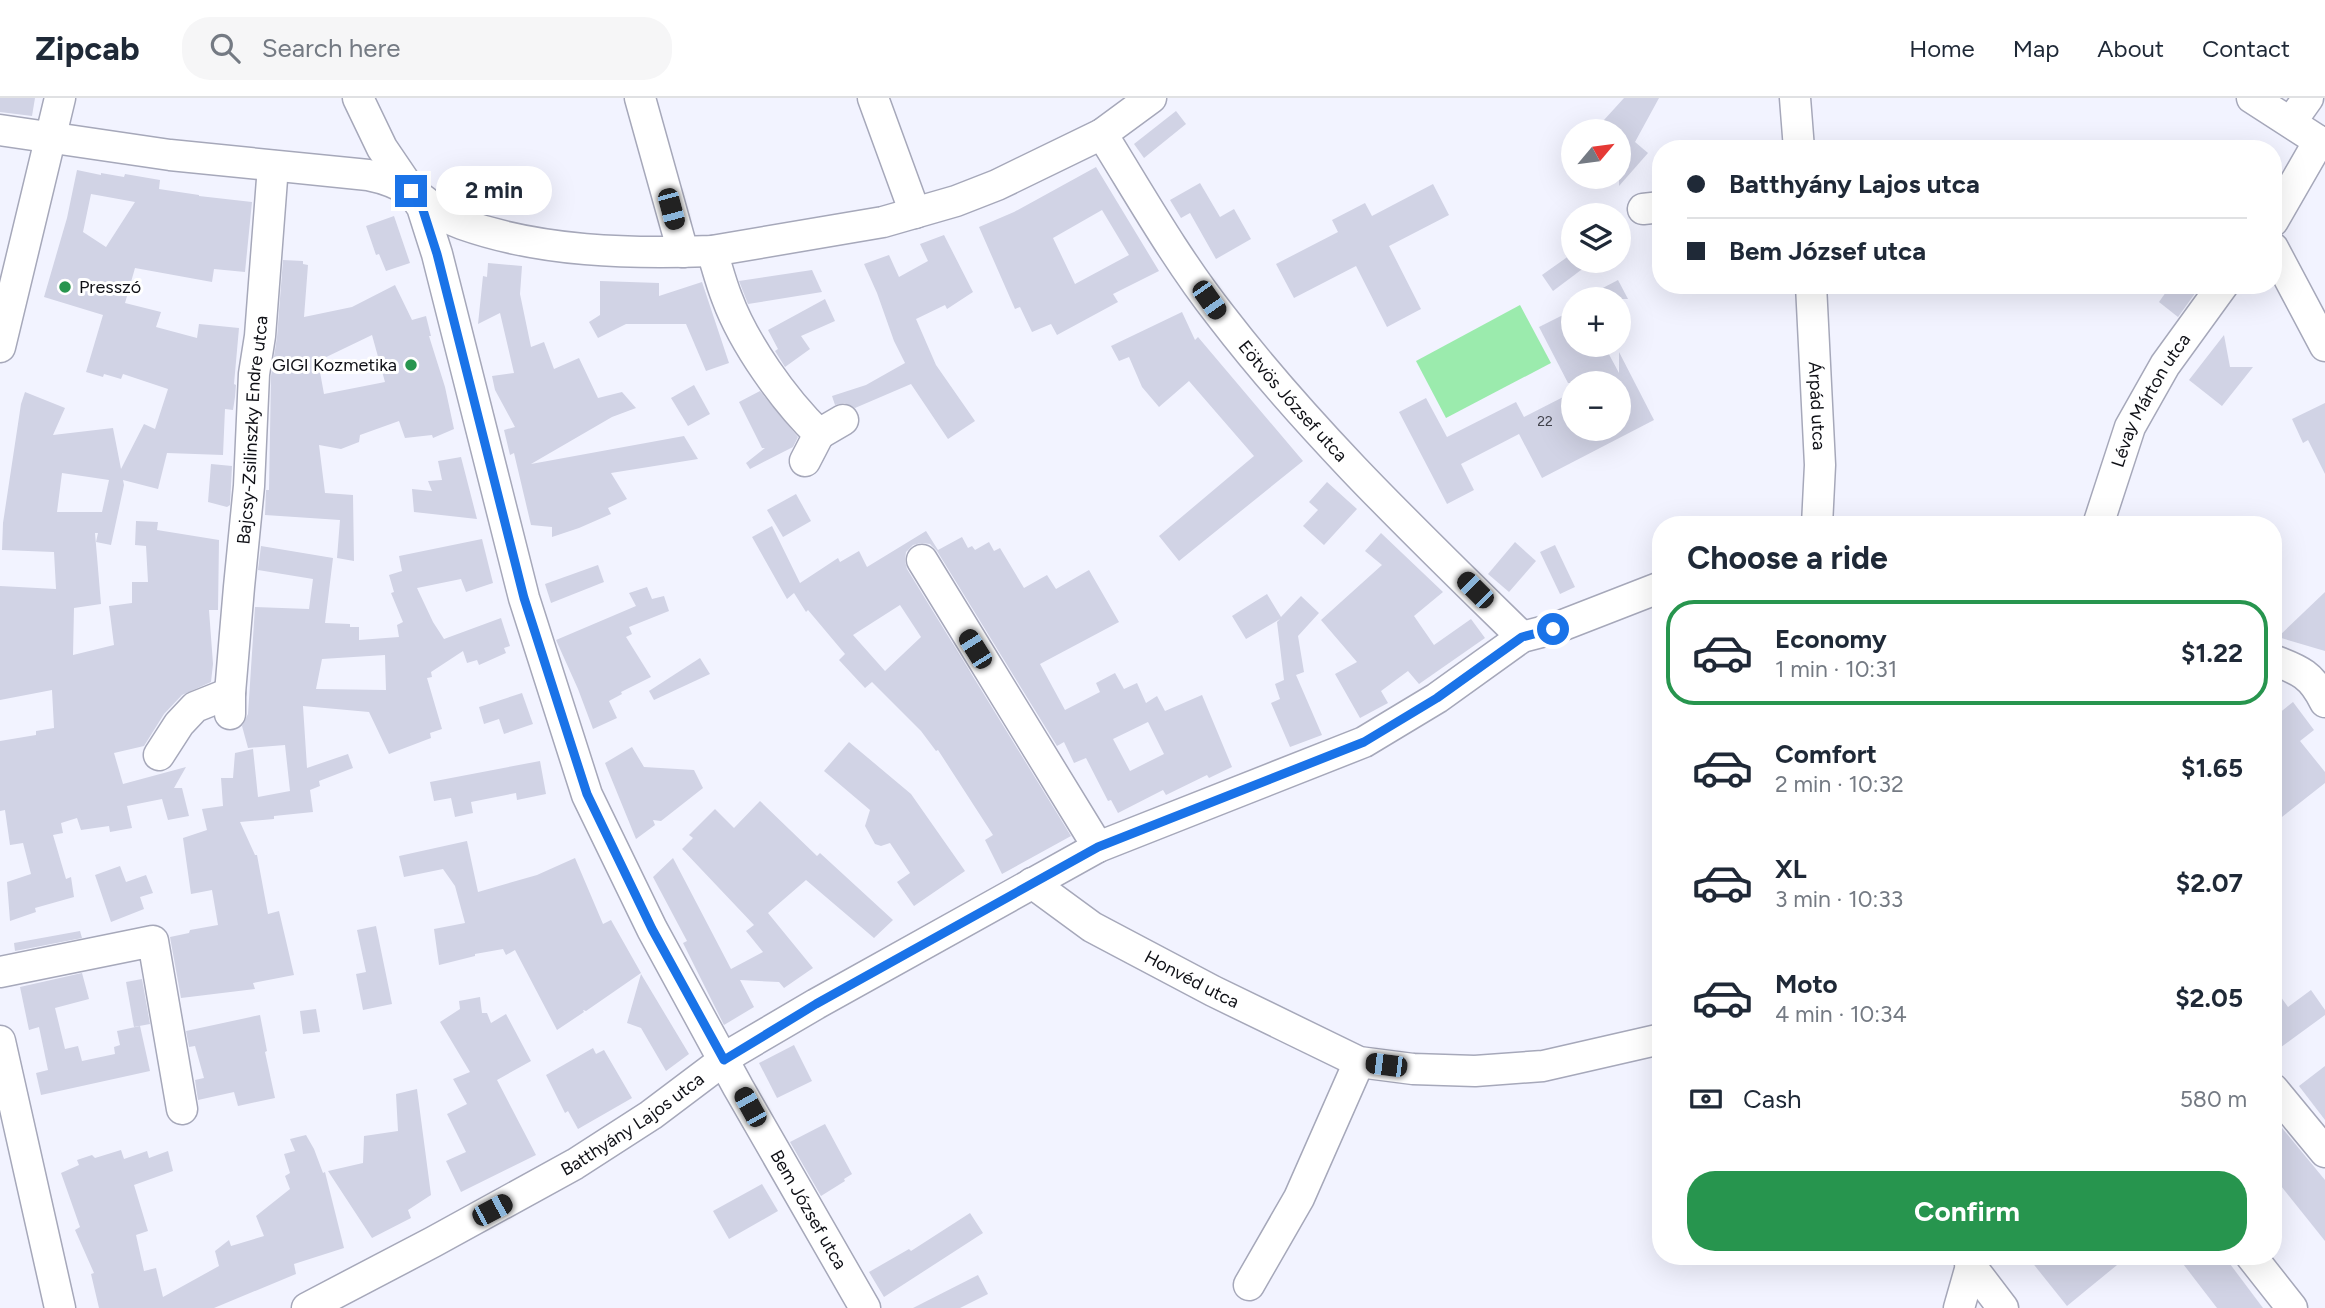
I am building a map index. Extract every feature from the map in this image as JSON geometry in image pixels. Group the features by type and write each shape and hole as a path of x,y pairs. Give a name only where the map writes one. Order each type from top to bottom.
{"street":[{"path":"0,347 60,98"},
{"name":"Bem József utca","path":"358,98 382,148 422,207 437,254 469,385 527,651 603,831 652,929 865,1308"},
{"path":"639,98 697,252 727,300 751,347 803,419 831,427 805,461"},
{"path":"873,98 915,213"},
{"path":"1795,98 1798,140"},
{"path":"2252,98 2300,110 2322,143 2282,207"},
{"path":"0,130 273,166 368,175 411,191 443,217 482,231 528,241 594,250 697,252 883,222 956,201 997,185 1102,134 1135,103"},
{"name":"Eötvös József utca","path":"1102,134 1220,316 1347,462 1522,637"},
{"name":"Bajcsy-Zsilinszky Endre utca","path":"159,755 179,724 195,707 230,704 249,486 254,374 260,336 273,166"},
{"path":"2282,265 2325,346"},
{"name":"Árpád utca","path":"1811,294 1820,465 1817,516"},
{"name":"Lévay Márton utca","path":"2101,516 2130,427 2165,365 2216,294"},
{"path":"922,560 1098,847"},
{"name":"Batthyány Lajos utca","path":"307,1308 575,1164 650,1115 724,1060 816,1004 1098,847 1364,742 1437,698 1522,637 1553,629 1652,590"},
{"path":"2282,663 2294,667 2316,668 2318,687 2325,702"},
{"name":"Honvéd utca","path":"1032,884 1093,927 1213,991 1359,1062 1413,1069 1475,1071 1556,1063 1652,1041"},
{"path":"0,972 153,941 182,1109"},
{"path":"0,1041 60,1308"},
{"path":"1250,1285 1299,1198 1359,1062"},
{"path":"2282,1100 2325,1152"},
{"path":"1959,1308 1969,1265"},
{"path":"1973,1265 2003,1308"},
{"path":"2258,1265 2292,1308"}],"green space":[{"path":"1520,305 1551,363 1446,418 1416,361"}],"building":[{"path":"0,98 35,98 32,116 0,112"},
{"path":"1624,98 1659,98 1635,142 1648,153 1631,172 1631,119 1605,119"},
{"path":"1176,111 1186,124 1144,158 1134,144"},
{"path":"1096,167 1159,271 1113,294 1118,302 1057,335 1051,324 1032,332 1020,307 1015,309 979,227 1014,212","holes":["1102,210 1129,255 1075,284 1053,238"]},
{"path":"77,170 160,180 159,189 252,202 245,272 214,269 212,282 135,268 125,303 161,312 156,327 197,338 199,324 239,328 233,410 225,409 223,455 167,453 158,489 123,480 111,545 96,542 98,533 95,533 101,604 74,608 73,655 114,645 109,606 132,603 132,582 148,582 146,546 135,545 136,521 158,522 157,530 219,540 218,610 209,610 213,664 211,682 182,695 164,714 144,746 114,753 123,784 186,767 174,788 182,788 189,816 168,820 162,799 127,806 132,828 110,832 109,826 81,830 77,818 61,823 63,833 53,835 66,879 71,877 74,897 35,908 36,912 10,921 7,882 31,874 23,843 10,845 5,810 0,811 0,741 36,735 36,731 54,728 52,690 0,700 0,586 56,589 54,552 2,550 3,523 21,404 25,392 65,408 53,435 113,428 121,469 144,424 155,429 168,389 123,374 121,379 86,372 103,315 44,297 67,218","holes":["91,194 135,202 106,247 83,232","62,473 109,480 102,512 57,512"]},
{"path":"1200,183 1220,217 1234,209 1251,239 1216,259 1190,213 1181,218 1170,200"},
{"path":"1433,184 1449,215 1389,246 1421,309 1387,327 1356,266 1294,298 1276,264 1338,232 1332,220 1365,203 1372,216"},
{"path":"394,216 410,263 386,271 379,254 376,255 366,226"},
{"path":"944,235 973,292 947,309 945,305 916,319 936,365 975,421 948,439 911,384 855,408 844,403 835,405 832,396 866,385 905,363 864,264 889,255 899,277 928,261 920,244"},
{"path":"283,260 303,261 303,264 308,265 304,317 352,307 395,285 412,320 426,316 454,429 433,438 432,435 405,438 399,421 360,435 359,442 341,449 319,445 325,493 353,495 354,561 337,558 340,520 265,515 266,490 269,490 271,376","holes":["372,335 385,382 324,394 318,361"]},
{"path":"1561,262 1561,273 1577,273 1553,291 1542,275"},
{"path":"488,263 522,266 520,294 531,347 544,342 554,369 579,358 598,398 622,392 636,408 612,417 531,464 684,436 698,459 611,473 627,499 608,508 611,514 579,528 552,537 552,527 531,525 514,453 510,455 504,430 515,427 495,390 492,376 514,373 500,313 478,324 483,276 487,277"},
{"path":"812,270 822,292 748,304 739,281"},
{"path":"1618,280 1622,287 1605,287"},
{"path":"600,281 659,283 659,296 702,282 729,363 706,371 686,324 626,324 598,338 589,322 600,315"},
{"path":"2165,294 2195,294 2178,317 2159,302"},
{"path":"825,299 835,321 801,336 810,349 785,367 775,351 778,349 768,330"},
{"path":"1182,312 1195,340 1198,337 1303,461 1179,561 1159,536 1254,456 1189,381 1159,407 1142,387 1129,357 1119,361 1111,346"},
{"path":"1561,316 1561,357 1610,357 1618,371 1562,371 1539,327"},
{"path":"2224,335 2230,367 2253,367 2222,406 2189,380"},
{"path":"1619,357 1622,357 1629,371 1619,371"},
{"path":"1631,375 1654,420 1631,432"},
{"path":"694,385 710,414 688,426 671,398"},
{"path":"760,391 798,437 793,447 750,469 746,463 765,448 762,448 739,402"},
{"path":"1426,398 1447,437 1516,402 1524,417 1561,398 1561,441 1613,441 1542,478 1519,434 1461,464 1474,490 1447,504 1399,412"},
{"path":"2325,403 2325,474 2308,440 2303,443 2292,419"},
{"path":"461,457 477,519 414,512 412,489 432,491 428,481 442,480 438,461"},
{"path":"211,464 232,466 230,505 227,507 208,502"},
{"path":"1327,482 1357,509 1324,545 1303,526 1318,510 1309,502"},
{"path":"796,494 811,521 783,537 767,510"},
{"path":"772,526 800,583 838,558 840,562 859,551 867,567 926,531 938,550 962,537 968,548 972,546 975,550 989,542 994,551 1000,548 1024,588 1047,575 1056,589 1089,570 1119,622 1040,664 1065,710 1100,692 1096,683 1115,673 1124,689 1137,683 1146,703 1157,696 1165,711 1202,695 1232,767 1209,778 1207,775 1166,795 1163,790 1118,813 1111,800 1108,801 1086,758 1074,763 1064,742 1057,746 937,551 930,544 913,545 906,552 907,569 1071,836 1002,874 985,840 993,835 938,750 936,751 921,731 872,682 865,688 839,660 845,654 808,610 806,612 794,593 787,599 752,537","holes":["900,605 921,637 885,671 853,635","1148,722 1164,754 1130,771 1113,739"]},
{"path":"1381,533 1443,592 1414,616 1434,645 1471,619 1485,638 1419,684 1408,671 1381,691 1388,703 1360,718 1335,674 1357,662 1321,620 1382,565 1365,551"},
{"path":"482,539 493,583 466,592 461,579 417,588 444,639 501,618 510,646 504,648 506,653 479,665 477,660 467,663 463,651 431,672 432,677 427,678 442,729 430,733 431,738 389,754 369,712 303,706 307,768 348,754 353,768 319,781 320,786 310,790 313,812 240,822 257,855 268,914 279,911 294,975 253,983 255,989 181,998 170,937 218,925 212,890 191,894 183,838 207,830 202,809 223,806 221,778 233,778 235,753 253,749 258,797 290,791 285,745 248,748 242,726 248,714 255,607 309,609 313,579 258,570 261,546 333,558 325,623 359,627 359,640 399,637 397,625 403,622 391,593 394,592 389,575 402,571 399,556","holes":["385,655 386,690 316,689 322,659"]},
{"path":"1515,542 1536,561 1509,592 1488,574"},
{"path":"1555,545 1575,587 1560,594 1540,552"},
{"path":"598,565 604,582 551,603 545,584"},
{"path":"647,587 652,599 664,596 669,611 629,627 632,634 626,637 651,677 609,701 617,718 593,729 556,640 636,606 629,593"},
{"path":"2325,592 2325,651 2282,638 2282,633"},
{"path":"1267,594 1281,617 1301,596 1319,613 1298,636 1304,672 1296,675 1322,735 1290,747 1271,703 1280,699 1275,684 1284,680 1277,622 1280,619 1246,639 1232,616"},
{"path":"700,658 710,674 654,700 649,691"},
{"path":"522,693 533,724 504,734 499,719 484,724 479,707"},
{"path":"2293,702 2314,730 2300,741 2325,772 2325,783 2282,817 2282,711"},
{"path":"849,742 911,794 965,871 914,906 897,882 910,873 890,843 881,846 875,844 865,826 870,810 824,771"},
{"path":"632,747 644,767 694,770 703,788 661,821 653,820 655,825 636,839 605,763"},
{"path":"540,761 546,794 517,800 516,793 471,802 473,813 455,817 451,798 434,801 430,782"},
{"path":"760,801 817,856 820,853 893,920 874,938 806,880 768,913 813,968 784,988 779,982 740,980 754,1007 724,1025 683,943 687,941 653,877 673,858 731,969 763,952 746,931 754,925 682,849 693,838 689,835 715,809 734,828"},
{"path":"467,841 478,892 537,875 575,858 603,924 611,920 641,973 557,1030 515,950 506,955 503,949 475,954 439,965 434,929 465,923 455,886 443,869 404,877 399,856"},
{"path":"120,866 126,882 146,875 153,893 140,897 144,909 111,922 95,875"},
{"path":"376,926 392,1004 363,1010 356,974 366,972 357,930"},
{"path":"80,931 82,938 15,951 14,943"},
{"path":"82,973 89,999 55,1008 65,1049 78,1046 82,1061 115,1054 114,1047 120,1045 117,1031 140,1026 150,1071 41,1095 36,1073 48,1070 39,1027 29,1030 20,987"},
{"path":"641,974 689,1054 666,1071 641,1028 627,1023"},
{"path":"142,979 150,1024 134,1027 126,982"},
{"path":"2311,990 2325,1010 2325,1015 2282,1046 2282,999 2288,1007"},
{"path":"480,997 482,1013 487,1013 491,1023 506,1014 531,1061 497,1080 536,1155 461,1192 446,1161 466,1152 447,1114 467,1104 453,1079 470,1072 440,1022 460,1009 459,1001"},
{"path":"316,1009 320,1032 303,1034 300,1011"},
{"path":"260,1015 275,1098 238,1106 234,1092 198,1100 195,1080 204,1078 195,1046 189,1047 186,1031"},
{"path":"794,1045 812,1081 777,1098 759,1063"},
{"path":"593,1048 596,1054 604,1050 632,1098 578,1129 568,1111 565,1113 546,1075"},
{"path":"2325,1066 2325,1120 2299,1086"},
{"path":"417,1089 431,1195 408,1210 411,1218 372,1238 328,1171 363,1163 364,1136 398,1131 396,1094"},
{"path":"825,1124 852,1174 821,1196 790,1142"},
{"path":"2282,1128 2325,1180 2325,1241 2282,1187"},
{"path":"306,1135 323,1173 325,1172 344,1248 294,1264 296,1274 214,1308 99,1308 91,1274 94,1273 75,1230 80,1227 61,1173 79,1165 77,1160 92,1155 95,1158 121,1150 124,1159 147,1151 149,1158 168,1151 173,1171 134,1185 148,1231 136,1235 144,1271 156,1268 163,1297 219,1266 215,1251 229,1240 231,1246 264,1236 256,1216 290,1189 285,1176 290,1173 284,1154 295,1151 290,1139"},
{"path":"762,1184 778,1211 729,1239 713,1211"},
{"path":"970,1213 983,1233 884,1297 869,1272 909,1249 911,1251"},
{"path":"2034,1265 2117,1265 2067,1306"},
{"path":"2184,1265 2231,1265 2263,1308 2217,1308"},
{"path":"978,1275 988,1294 960,1308 913,1308"}],"place":[{"name":"Presszó","path":"65,287"},
{"name":"GIGI Kozmetika","path":"411,365"}],"route":[{"path":"411,191 422,207 437,254 524,598 587,794 652,929 724,1060 816,1004 1098,847 1364,742 1437,698 1522,637 1553,629"}]}
